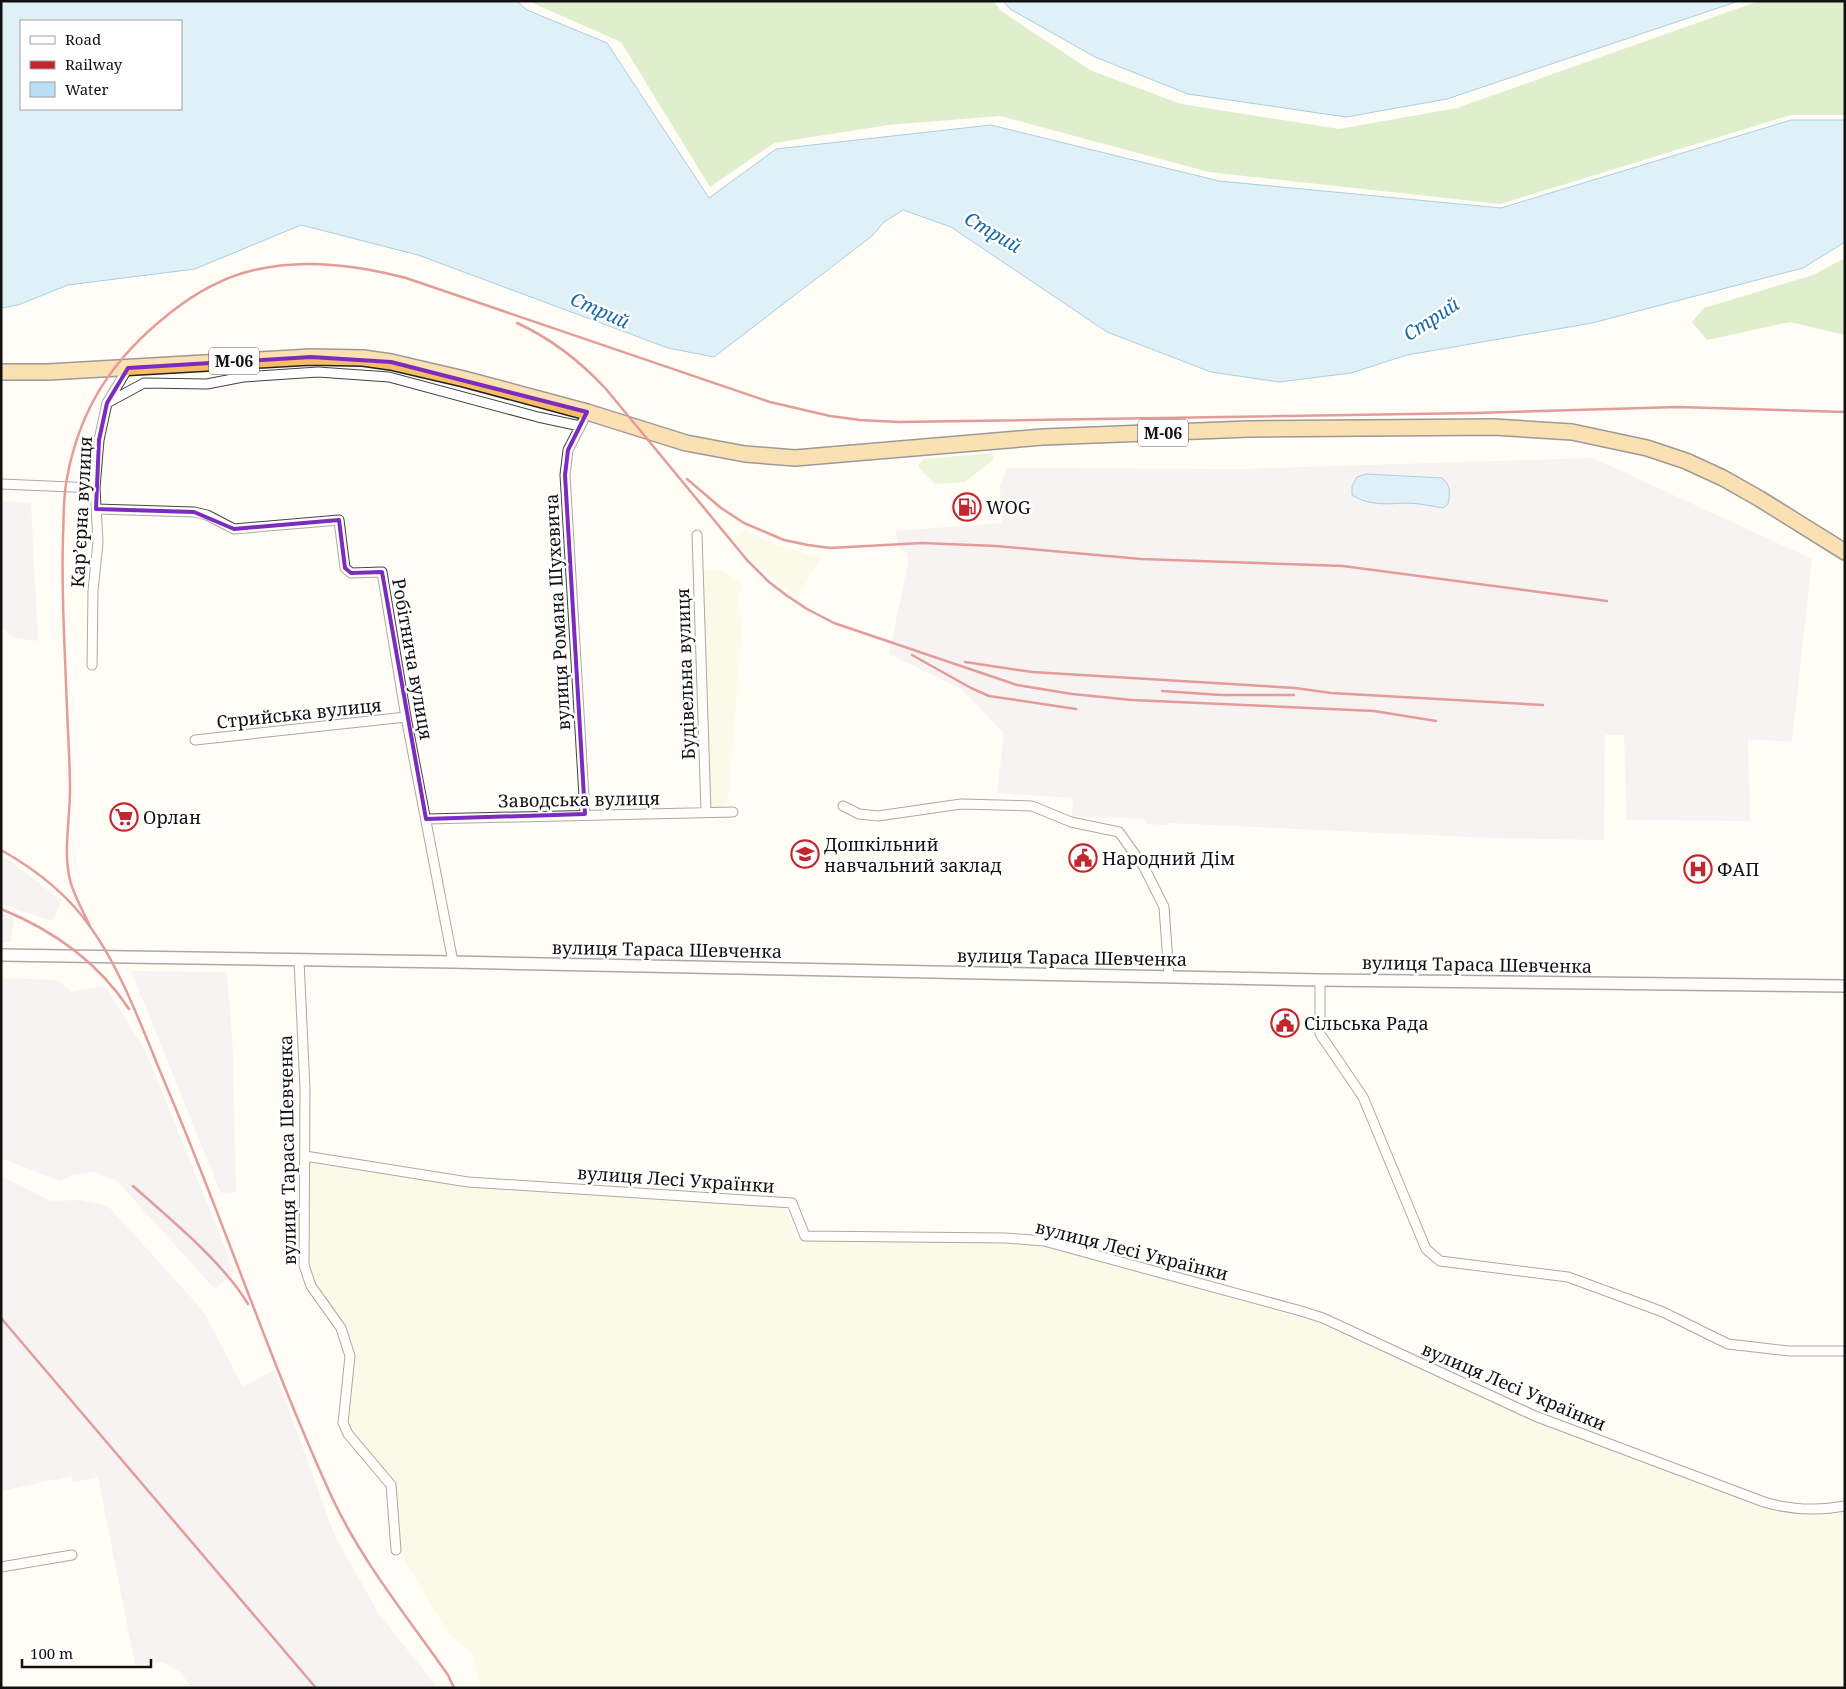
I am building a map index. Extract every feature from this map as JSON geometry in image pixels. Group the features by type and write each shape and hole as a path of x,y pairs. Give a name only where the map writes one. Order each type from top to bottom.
{"highway":[{"name":"М-06","path":"1,372 48,372 302,358 363,358 438,372 587,412 686,443 745,454 795,458 1044,437 1249,429 1494,427 1572,432 1647,448 1686,461 1723,478 1760,499 1845,552"}],"street":[{"name":"Карʼєрна вулиця","path":"92,665 93,591 98,542 96,488 99,440 107,403 128,368"},
{"path":"107,403 144,383 207,384 243,377 318,372 388,377 538,417 580,426"},
{"name":"вулиця Романа Шухевича","path":"586,814 565,475 568,450 587,412"},
{"path":"1,484 96,488"},
{"name":"Робітнича вулиця","path":"96,509 194,512 207,515 234,529 339,520 345,568 351,573 382,572 406,717 453,962"},
{"name":"Будівельна вулиця","path":"697,535 706,812"},
{"name":"Стрийська вулиця","path":"195,740 406,717"},
{"path":"843,806 859,814 878,816 961,804 1032,806 1071,822 1120,832 1144,867 1164,907 1169,976"},
{"name":"Заводська вулиця","path":"426,819 733,812"},
{"name":"вулиця Тараса Шевченка","path":"1,955 453,962 1320,980 1845,986"},
{"name":"вулиця Тараса Шевченка","path":"299,960 305,1089 304,1265 311,1286 341,1328 350,1356 343,1424 348,1434 391,1485 396,1550"},
{"path":"1320,980 1320,1034 1363,1097 1426,1249 1440,1261 1568,1277 1663,1312 1728,1344 1789,1351 1845,1351"},
{"name":"вулиця Лесі Українки","path":"305,1156 468,1182 792,1203 805,1236 1005,1238 1044,1241 1323,1318 1535,1416 1764,1502 1782,1507 1813,1509 1845,1506"},
{"path":"1,1567 72,1555"}],"highlighted area":[{"path":"311,357 391,362 587,412 568,450 565,475 585,814 426,819 382,572 351,573 345,568 339,520 234,529 194,512 96,509 99,440 107,403 128,368"}],"shaded area":[{"path":"1593,458 1812,559 1792,742 1748,739 1750,821 1627,820 1624,735 1605,735 1604,840 1490,838 1168,823 1167,825 1146,824 1146,819 1072,816 1073,798 997,793 1004,733 961,689 889,654 908,564 908,555 900,548 895,531 1002,523 1000,486 1007,468 1241,469"},
{"path":"1,501 31,503 38,641 14,638 1,627"},
{"path":"743,530 777,545 820,558 798,597 781,586 755,564 734,541"},
{"path":"702,570 723,570 742,586 738,597 742,629 728,801 721,808 709,807"},
{"path":"1,857 8,859 62,901 52,921 1,904"},
{"path":"1,913 14,918 11,942 1,942"},
{"path":"131,971 227,972 233,1053 236,1192 221,1193"},
{"path":"1,978 57,980 72,992 105,986 145,1050 235,1272 215,1289 117,1181 95,1172 73,1175 60,1181 1,1158"},
{"path":"308,1162 468,1187 785,1206 796,1240 1043,1244 1316,1322 1535,1421 1778,1511 1810,1514 1845,1511 1845,1688 481,1688 472,1654 449,1634 400,1553 394,1483 351,1430 347,1420 354,1353 314,1287 307,1265"},
{"path":"1,1176 51,1201 80,1200 108,1206 197,1304 207,1318 243,1387 274,1370 335,1536 380,1616 438,1688 192,1688 180,1672 163,1662 135,1665 98,1477 73,1482 72,1476 1,1491"}],"green space":[{"path":"528,1 993,1 1001,11 1090,70 1181,104 1339,129 1457,108 1759,1 1845,1 1845,115 1791,115 1500,204 1209,172 1000,116 888,125 774,143 710,187 621,42"},
{"path":"1845,258 1845,335 1790,322 1707,340 1692,322 1704,308 1813,275"},
{"path":"990,453 994,457 993,460 965,482 935,484 919,468 919,464 924,459"}],"water":[{"name":"Стрий","path":"1,1 517,1 527,10 607,43 709,198 776,149 991,125 1219,181 1501,208 1791,120 1845,120 1845,242 1803,268 1592,323 1407,355 1351,373 1279,382 1211,372 1107,332 951,227 903,210 884,222 872,236 714,357 668,348 418,255 301,225 195,269 68,285 18,305 1,308"},
{"path":"1003,1 1739,1 1447,99 1346,117 1188,94 1095,57 1010,9"},
{"path":"1366,474 1442,478 1447,483 1449,489 1448,504 1443,508 1415,503 1379,504 1358,499 1352,495 1352,486 1357,477"}],"railway":[{"path":"90,926 76,898 70,880 67,858 70,780 63,558 65,492 73,452 81,428 102,385 132,347 170,313 189,299 210,287 243,273 292,264 330,265 387,273 770,402 830,416 860,420 899,422 1475,413 1678,407 1845,412"},
{"path":"517,323 542,336 576,360 606,389 747,560 769,582 807,609 834,623 1017,685 1072,694 1132,700 1374,711 1436,721"},
{"path":"687,479 721,508 744,523 784,540 830,548 922,543 996,546 1141,559 1343,566 1607,601"},
{"path":"912,655 989,696 1076,709"},
{"path":"965,662 1032,672 1295,688 1331,693 1543,705"},
{"path":"1162,691 1221,695 1294,695"},
{"path":"1,850 39,875 62,894 91,928 113,963 132,1003 207,1185 286,1390 329,1491 354,1540 448,1675 454,1688"},
{"path":"1,909 39,927 73,949 103,976 129,1009"},
{"path":"133,1186 225,1272 248,1304"},
{"path":"1,1318 316,1688"}],"place":[{"name":"WOG","path":"967,507"},
{"name":"Орлан","path":"124,817"},
{"name":"Дошкільний навчальний заклад","path":"805,854"},
{"name":"Народний Дім","path":"1083,858"},
{"name":"ФАП","path":"1698,869"},
{"name":"Сільська Рада","path":"1285,1023"}]}
